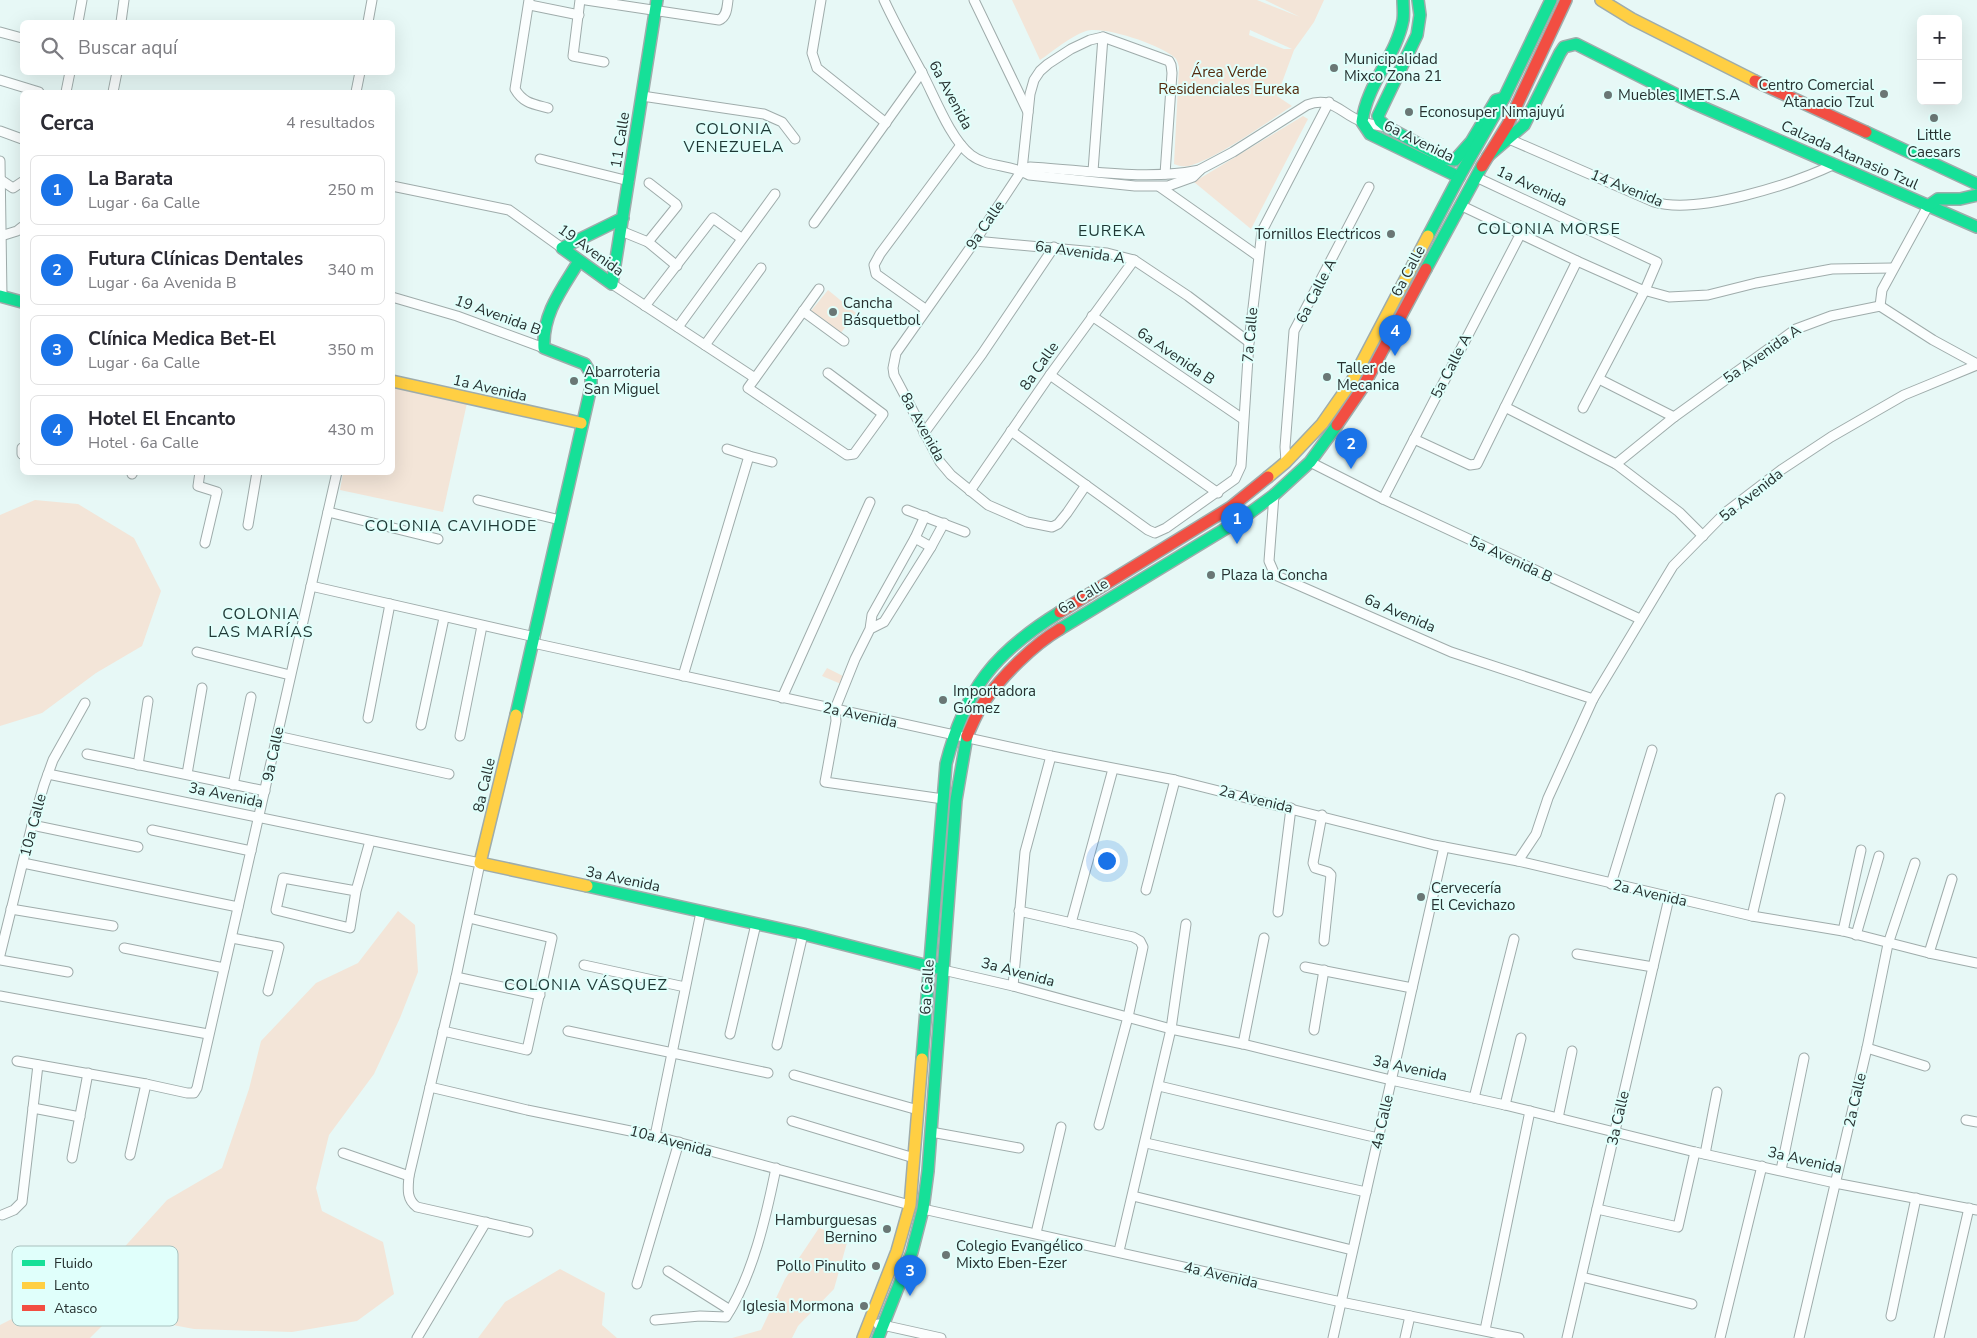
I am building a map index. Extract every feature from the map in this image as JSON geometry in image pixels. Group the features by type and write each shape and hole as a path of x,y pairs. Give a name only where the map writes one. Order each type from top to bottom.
{"street":[{"path":"78,20 82,0"},
{"path":"122,20 124,0"},
{"path":"368,20 372,0"},
{"path":"580,0 573,56 604,62"},
{"path":"586,0 656,5 719,20 727,11 728,0"},
{"path":"821,0 813,46 814,63 820,72 886,122"},
{"name":"6a Avenida","path":"884,0 942,114 961,145 979,160 1022,170 1029,175 1047,178 1160,187 1180,183 1193,177 1201,169"},
{"path":"974,0 1028,112"},
{"path":"1362,122 1365,103 1399,34 1404,17 1403,0"},
{"path":"1384,124 1378,116 1417,35 1420,15 1418,0"},
{"name":"6a Calle","path":"878,1338 912,1252 923,1209 931,1132 956,800 966,738 984,702 1006,676 1044,638 1243,518 1274,495 1310,462 1363,387 1460,205 1508,124 1566,0"},
{"name":"Calzada Atanasio Tzul","path":"1601,0 1632,19 1713,61 1977,184"},
{"path":"548,108 526,102 519,97 515,89 530,3 579,15"},
{"name":"11 Calle","path":"612,284 656,5"},
{"name":"6a Calle","path":"863,1338 897,1251 910,1205 946,764 953,735 967,704 989,669 1020,639 1042,623 1231,507 1286,462 1322,424 1352,381 1459,177 1504,98 1548,5"},
{"path":"0,32 20,37"},
{"path":"1093,171 1103,38 1162,58 1171,65 1165,174"},
{"name":"9a Calle","path":"896,353 925,309 975,241 1022,170 1028,112 1034,80 1048,64 1071,50 1090,40 1103,38"},
{"name":"Calzada Atanasio Tzul","path":"1509,139 1524,126 1564,47 1576,44 1693,103 1977,227"},
{"path":"814,223 922,72"},
{"path":"66,90 69,75"},
{"path":"112,90 116,75"},
{"path":"356,90 359,75"},
{"path":"0,80 32,90"},
{"path":"642,96 764,114 782,122 795,139"},
{"name":"6a Avenida","path":"1384,124 1446,159 1454,160 1471,142 1496,100 1504,98"},
{"path":"1201,169 1250,142 1307,105 1322,101 1328,102 1362,122 1384,124"},
{"name":"7a Calle","path":"1086,485 1148,530 1155,533 1166,528 1218,493 1235,479 1240,471 1249,342 1262,231 1328,102"},
{"name":"6a Avenida","path":"1362,122 1370,134 1459,177 1485,161"},
{"path":"0,131 20,138"},
{"path":"1485,161 1509,139"},
{"name":"14 Avenida","path":"1509,139 1654,202 1676,206 1691,205 1758,192 1798,180 1835,164"},
{"path":"925,309 876,274 874,265 880,254 961,145"},
{"path":"540,159 629,181"},
{"path":"0,161 1,296 20,301"},
{"name":"6a Avenida","path":"1022,170 1030,167 1165,174 1201,169"},
{"name":"1a Avenida","path":"1476,177 1657,262 1645,290"},
{"path":"1,180 12,188 20,183"},
{"path":"648,242 677,205 649,183"},
{"name":"19 Avenida","path":"395,187 509,210 579,262 755,378"},
{"path":"1160,187 1258,256"},
{"name":"6a Calle A","path":"1286,462 1284,447 1294,331 1369,187"},
{"path":"678,327 740,238 774,194"},
{"path":"1977,194 1958,199 1936,198 1928,206 1892,268 1882,290 1880,306 1933,340 1977,364"},
{"path":"1460,205 1577,261 1645,290 1668,297 1708,295 1802,273 1859,267 1892,268"},
{"path":"562,248 623,218"},
{"path":"645,306 713,218 740,238"},
{"path":"1,236 20,229"},
{"path":"621,231 648,242 677,266"},
{"name":"5a Calle A","path":"1383,499 1520,235"},
{"name":"6a Avenida A","path":"975,241 1107,253 1134,260 1188,296 1249,342"},
{"path":"924,433 982,354 1054,247"},
{"name":"8a Calle","path":"970,490 1092,316 1134,260"},
{"path":"1414,439 1470,465 1477,464 1577,261"},
{"path":"544,348 542,334 550,309 579,262"},
{"path":"705,345 761,268"},
{"path":"819,289 748,388 846,456 850,456 854,454 883,414 828,373"},
{"path":"1583,408 1645,290"},
{"name":"19 Avenida B","path":"395,297 457,316 585,364 590,368"},
{"name":"5a Avenida A","path":"1616,464 1674,417 1796,329 1831,316 1880,306"},
{"path":"803,310 844,341"},
{"name":"6a Avenida B","path":"1092,316 1243,419"},
{"name":"8a Avenida","path":"896,353 893,368 894,375 940,462 988,505 1028,522 1052,527 1058,524 1067,513 1086,485"},
{"name":"5a Avenida","path":"1518,861 1536,834 1548,798 1593,699 1671,569 1726,512 1831,437 1904,395 1977,364"},
{"name":"8a Calle","path":"486,1222 417,1206 411,1202 408,1193 409,1176 591,387 592,375 590,368"},
{"path":"1050,375 1137,434 1218,493"},
{"path":"1599,379 1674,417"},
{"name":"1a Avenida","path":"395,382 581,424"},
{"path":"1505,407 1616,464 1679,512 1704,536"},
{"path":"1011,431 1086,485"},
{"path":"727,449 772,462"},
{"path":"684,676 749,456"},
{"path":"1310,462 1383,499"},
{"path":"200,475 198,486 217,492 205,543"},
{"path":"248,525 256,475"},
{"name":"9a Calle","path":"146,1084 187,1094 194,1092 197,1088 336,475"},
{"name":"6a Avenida","path":"1274,495 1269,561 1275,575 1451,652 1593,699"},
{"name":"5a Avenida B","path":"1383,499 1640,619"},
{"path":"478,500 560,520"},
{"path":"782,698 870,502"},
{"path":"907,510 965,532"},
{"path":"328,512 438,538"},
{"path":"925,516 915,538 872,615 870,629 855,659 835,709 836,721 825,782 943,799"},
{"path":"870,629 884,622 944,523"},
{"path":"915,538 931,547"},
{"name":"2a Avenida","path":"311,586 684,676 966,738 1175,780 1444,847 1518,861 1752,916 1842,931 1930,954 1977,963"},
{"path":"368,718 390,604"},
{"path":"421,725 444,618"},
{"path":"460,736 482,626"},
{"path":"197,652 290,675"},
{"path":"187,774 202,688"},
{"path":"234,785 251,697"},
{"path":"138,765 148,701"},
{"name":"10a Calle","path":"0,955 32,825 48,774 53,760 86,703"},
{"path":"277,736 449,774"},
{"path":"1611,884 1652,750"},
{"path":"87,754 265,791"},
{"path":"1013,986 1018,911 1025,852 1051,756"},
{"path":"1071,923 1113,769"},
{"name":"3a Avenida","path":"48,774 480,863 803,934 1013,986 1171,1029 1505,1105 1695,1152 1836,1183 1973,1209"},
{"path":"1146,890 1175,780"},
{"path":"1752,916 1780,798"},
{"path":"1278,912 1290,808"},
{"path":"1322,816 1313,863 1315,868 1332,875 1324,940"},
{"path":"32,825 138,847"},
{"path":"152,830 251,851"},
{"path":"356,891 283,878 276,910 350,928 356,891 370,841"},
{"name":"4a Calle","path":"1333,1338 1444,847"},
{"path":"1842,931 1862,850"},
{"path":"1856,935 1879,856"},
{"path":"23,863 126,882 238,907"},
{"name":"2a Calle","path":"1799,1338 1867,1048 1888,944 1915,863"},
{"path":"1930,954 1952,879"},
{"name":"3a Calle","path":"1567,1338 1669,898"},
{"path":"11,909 113,926"},
{"path":"1018,911 1133,937 1140,941 1143,946 1128,1017 1100,1124"},
{"path":"655,1136 701,912"},
{"path":"443,1031 527,1050 540,995 552,938 469,918"},
{"path":"730,1034 756,924"},
{"path":"1119,1251 1146,1143 1171,1029 1186,924"},
{"path":"777,1045 803,934"},
{"path":"232,938 280,947 268,991"},
{"path":"1243,1044 1264,938"},
{"path":"1474,1098 1514,938"},
{"path":"124,948 224,968"},
{"path":"1577,954 1653,966"},
{"path":"0,960 68,972"},
{"path":"584,964 685,987"},
{"path":"1305,967 1412,988"},
{"path":"1314,1030 1324,970"},
{"path":"456,977 540,995"},
{"path":"0,996 208,1034"},
{"path":"568,1030 768,1073"},
{"path":"1505,1105 1521,1038"},
{"path":"1867,1048 1925,1066"},
{"path":"1558,1118 1572,1051"},
{"path":"1781,1170 1804,1058"},
{"path":"17,1061 146,1084 130,1155"},
{"path":"2,1215 14,1210 22,1202 38,1065"},
{"path":"72,1158 88,1073"},
{"path":"794,1075 918,1110"},
{"path":"1159,1086 1378,1138"},
{"name":"10a Avenida","path":"430,1087 527,1110 655,1136 910,1205"},
{"path":"1705,1154 1717,1092"},
{"path":"33,1108 80,1117"},
{"path":"1485,1330 1530,1112"},
{"path":"1966,1120 1977,1122"},
{"path":"792,1121 914,1158"},
{"path":"1036,1233 1061,1127"},
{"path":"931,1132 1019,1148"},
{"path":"637,1284 679,1142"},
{"path":"1146,1143 1366,1192"},
{"path":"1597,1209 1678,1226 1695,1152"},
{"path":"343,1153 409,1176"},
{"path":"1720,1338 1762,1166"},
{"path":"655,1320 700,1316 726,1317 741,1290 761,1230 776,1168"},
{"path":"1133,1196 1352,1250"},
{"path":"1891,1316 1916,1198"},
{"name":"4a Avenida","path":"923,1209 1119,1251 1341,1302 1519,1338"},
{"path":"1939,1338 1973,1209"},
{"path":"417,1338 486,1222 528,1232"},
{"path":"668,1271 730,1310"},
{"path":"1582,1277 1692,1304"},
{"path":"1405,1338 1410,1316"},
{"path":"870,1321 941,1338"}],"green space":[{"name":"Área Verde Residenciales Eureka","path":"1012,0 1257,0 1300,17 1265,0 1324,0 1314,22 1294,50 1277,96 1292,106 1228,148 1189,166 1174,164 1179,67 1177,60 1167,52 1132,37 1094,30 1086,31 1074,37 1040,60","holes":["1250,30 1292,49 1284,49 1249,35"]},
{"path":"1303,116 1308,119 1251,229 1194,182"},
{"name":"Cancha Básquetbol","path":"828,290 856,313 840,334 810,312"},
{"path":"395,387 467,403 443,512 340,490 343,475 395,475"},
{"path":"35,500 78,504 134,538 161,591 142,646 96,673 42,713 0,726 0,515"},
{"path":"827,668 843,676 841,684 822,676"},
{"path":"398,911 415,925 418,972 400,1018 374,1074 329,1135 316,1188 322,1211 383,1242 394,1294 357,1321 292,1332 194,1329 178,1326 178,1246 125,1246 167,1200 222,1168 249,1089 261,1041 316,983 358,963"},
{"path":"819,1228 848,1239 834,1289 798,1326 792,1338 732,1338 761,1330 785,1279"},
{"path":"560,1269 605,1293 602,1325 617,1338 478,1338 505,1302"},
{"path":"12,1319 12,1326 102,1326 90,1338 0,1338 0,1325"}],"traffic: fast":[{"path":"623,218 562,248 612,284 657,0"},
{"path":"1403,0 1403,17 1399,33 1375,82 1362,122 1370,134 1459,177"},
{"path":"1418,0 1420,15 1417,35 1378,116 1380,121 1387,127 1446,159 1455,160 1471,142 1496,100 1504,98"},
{"path":"1459,177 1504,98 1551,0"},
{"path":"1488,156 1524,125 1560,53 1564,47 1576,44 1693,103 1977,227"},
{"path":"1866,132 1977,184"},
{"path":"1426,269 1482,166"},
{"path":"1428,236 1459,177"},
{"path":"1928,206 1938,199 1960,199 1977,195"},
{"path":"516,715 591,387 591,374 585,364 544,348 546,324 554,302 579,261"},
{"path":"0,296 20,301"},
{"path":"1060,629 1243,518 1274,495 1310,462 1337,425"},
{"path":"922,1059 946,764 954,738 973,693 1000,658 1017,642 1060,612"},
{"path":"878,1338 912,1252 923,1209 928,1171 956,800 967,736"},
{"path":"587,886 803,934 936,968"}],"traffic: slow":[{"path":"1601,0 1632,19 1755,81"},
{"path":"1268,477 1286,462 1322,424 1352,381 1428,236"},
{"path":"395,382 581,423"},
{"path":"516,715 480,863 587,886"},
{"path":"863,1338 897,1251 910,1205 922,1059"}],"traffic: jam":[{"path":"1482,166 1508,124 1566,0"},
{"path":"1755,81 1866,132"},
{"path":"1337,425 1363,387 1426,269"},
{"path":"1060,612 1231,507 1268,477"},
{"path":"967,736 981,706 991,692 1029,652 1060,629"}],"place":[{"name":"Municipalidad Mixco Zona 21","path":"1334,68"},
{"name":"Centro Comercial Atanacio Tzul","path":"1884,94"},
{"name":"Muebles IMET.S.A","path":"1608,95"},
{"name":"Econosuper Nimajuyú","path":"1409,112"},
{"name":"Little Caesars","path":"1934,118"},
{"name":"Tornillos Electricos","path":"1391,234"},
{"name":"Cancha Básquetbol","path":"833,312"},
{"name":"Hotel El Encanto","path":"1395,356"},
{"name":"Taller de Mecanica","path":"1327,377"},
{"name":"Abarroteria San Miguel","path":"574,381"},
{"name":"Futura Clínicas Dentales","path":"1351,469"},
{"name":"La Barata","path":"1237,544"},
{"name":"Plaza la Concha","path":"1211,575"},
{"name":"Importadora Gómez","path":"943,700"},
{"name":"Cervecería El Cevichazo","path":"1421,897"},
{"name":"Hamburguesas Bernino","path":"887,1229"},
{"name":"Colegio Evangélico Mixto Eben-Ezer","path":"946,1255"},
{"name":"Pollo Pinulito","path":"876,1266"},
{"name":"Clínica Medica Bet-El","path":"910,1296"},
{"name":"Iglesia Mormona","path":"864,1306"}],"district":[{"name":"COLONIA VENEZUELA","path":"734,138"},
{"name":"COLONIA MORSE","path":"1549,229"},
{"name":"EUREKA","path":"1112,231"},
{"name":"COLONIA CAVIHODE","path":"451,526"},
{"name":"COLONIA LAS MARÍAS","path":"261,623"},
{"name":"COLONIA VÁSQUEZ","path":"586,985"}]}
